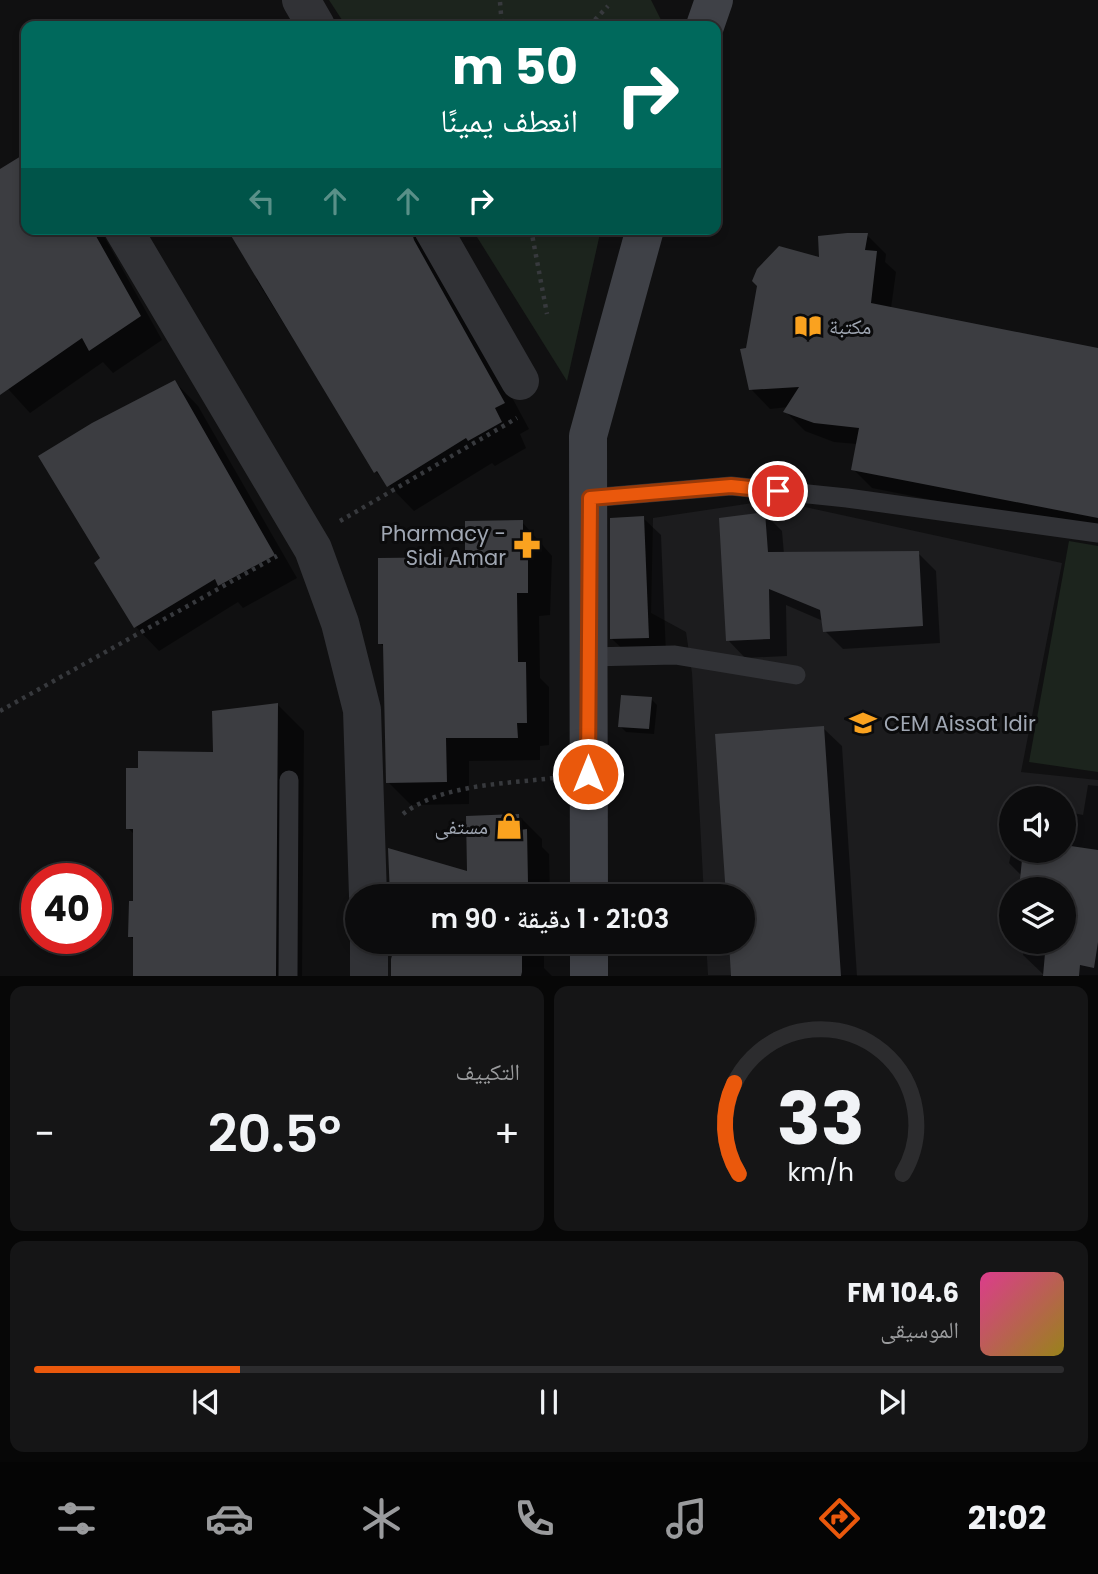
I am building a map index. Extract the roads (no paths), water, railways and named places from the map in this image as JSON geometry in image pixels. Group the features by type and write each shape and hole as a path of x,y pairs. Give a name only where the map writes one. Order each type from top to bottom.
{"street":[{"path":"301,0 313,21"},
{"path":"707,21 714,0"},
{"path":"127,235 307,539 340,623 362,710 368,884"},
{"path":"436,235 521,398"},
{"path":"589,884 588,436 643,235"},
{"path":"369,954 369,975"},
{"path":"589,954 589,975"}],"lane":[{"path":"590,498 731,486 847,498 1098,533"},
{"path":"589,657 675,654 796,675"},
{"path":"288,975 289,780"}],"place":[{"name":"مكتبة","path":"808,326"},
{"name":"Pharmacy - Sidi Amar","path":"527,545"},
{"name":"CEM Aissat Idir","path":"863,723"},
{"name":"مستفى","path":"509,826"}]}
